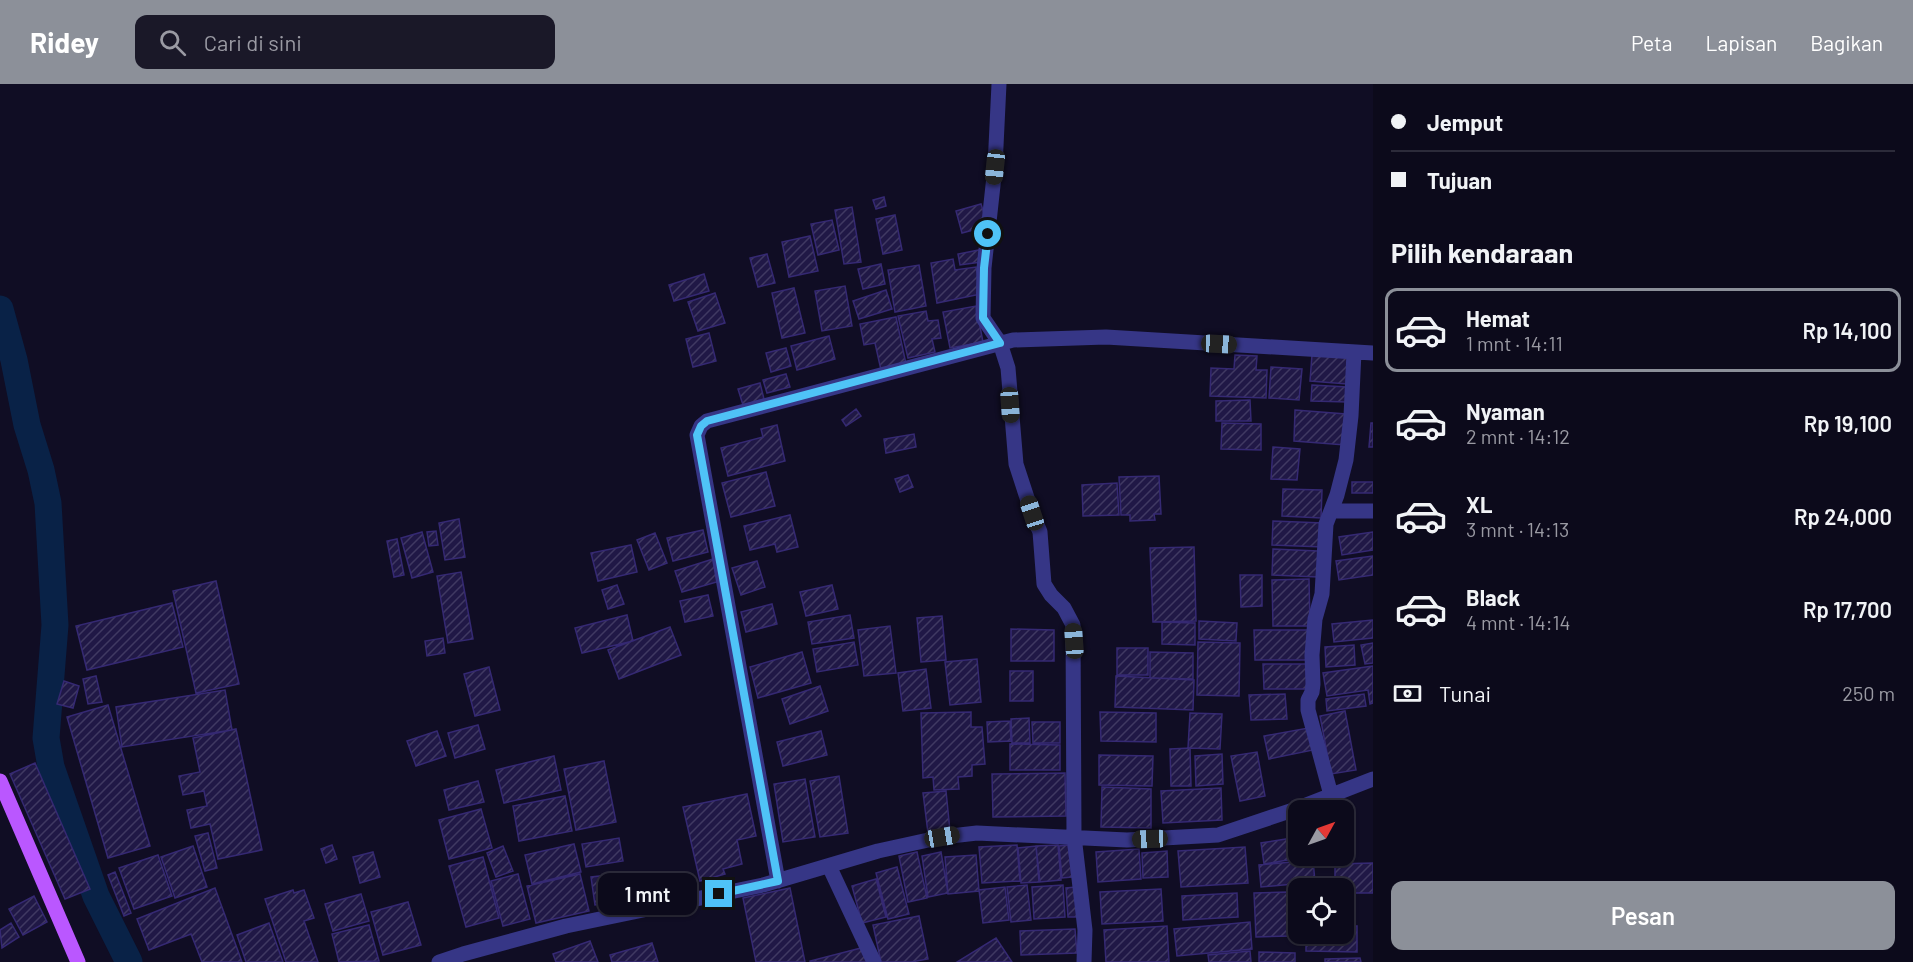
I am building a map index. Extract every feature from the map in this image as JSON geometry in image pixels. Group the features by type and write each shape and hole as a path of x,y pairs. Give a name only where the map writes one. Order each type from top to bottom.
{"main road":[{"path":"0,782 78,962"}],"street":[{"path":"999,84 995,167 984,268 983,318 1000,343 1008,368 1016,464 1040,532 1044,584 1064,608 1073,625 1074,836 1086,930 1084,962"},
{"path":"778,881 697,435 701,426 707,421 1013,340 1106,337 1373,353"},
{"path":"1331,795 1308,710 1308,700 1314,684 1312,655 1315,619 1322,594 1326,524 1346,460 1354,352"},
{"path":"1331,511 1373,511"},
{"path":"440,962 566,926 778,881 878,851 962,833 1127,840 1218,835 1373,778"},
{"path":"829,866 874,962"}],"building":[{"path":"884,197 886,206 876,209 873,200"},
{"path":"981,204 988,226 962,233 956,211"},
{"path":"852,207 861,262 844,264 835,210"},
{"path":"895,215 902,250 883,254 876,219"},
{"path":"832,220 839,250 818,255 811,224"},
{"path":"810,236 818,271 789,277 782,242"},
{"path":"979,250 981,262 960,265 958,254"},
{"path":"767,254 775,283 758,287 750,258"},
{"path":"953,259 955,270 976,267 981,294 937,303 931,263"},
{"path":"881,264 885,284 863,289 858,269"},
{"path":"919,265 926,306 895,312 888,270"},
{"path":"704,274 709,291 674,301 669,285"},
{"path":"845,286 852,326 822,331 815,291"},
{"path":"794,288 805,333 782,338 772,293"},
{"path":"886,290 892,309 859,319 853,301"},
{"path":"715,293 725,323 698,331 688,302"},
{"path":"976,306 983,342 950,348 943,312"},
{"path":"926,311 928,321 938,320 941,338 932,339 935,352 908,358 898,316"},
{"path":"896,317 906,364 881,370 875,343 864,345 860,324"},
{"path":"709,333 716,361 693,367 686,339"},
{"path":"829,336 835,359 797,370 791,346"},
{"path":"786,348 791,366 771,372 766,353"},
{"path":"1235,355 1257,356 1256,370 1267,370 1266,398 1210,396 1211,368 1234,369"},
{"path":"1312,355 1349,358 1347,384 1310,381"},
{"path":"1271,367 1302,369 1299,400 1269,398"},
{"path":"786,374 790,387 767,393 763,380"},
{"path":"760,383 764,399 743,405 738,389"},
{"path":"1312,385 1347,387 1347,402 1311,401"},
{"path":"1250,400 1251,421 1216,421 1216,401"},
{"path":"856,409 861,416 846,426 842,420"},
{"path":"1295,410 1346,414 1345,445 1294,441"},
{"path":"1222,423 1261,424 1261,450 1221,449"},
{"path":"1371,423 1373,423 1373,447 1369,447"},
{"path":"777,425 785,461 728,476 721,448 763,437 761,429"},
{"path":"914,434 916,447 886,453 884,439"},
{"path":"1273,447 1300,449 1297,480 1271,479"},
{"path":"766,472 775,506 731,517 722,483"},
{"path":"908,475 913,487 900,492 895,479"},
{"path":"1159,476 1161,514 1154,514 1155,520 1130,521 1130,515 1121,515 1119,477"},
{"path":"1352,482 1373,482 1373,493 1352,493"},
{"path":"1117,483 1119,515 1083,516 1082,485"},
{"path":"1283,489 1322,490 1321,518 1282,516"},
{"path":"790,515 798,547 777,552 775,544 750,550 744,526"},
{"path":"459,519 465,557 445,560 439,523"},
{"path":"1273,521 1323,523 1323,547 1272,545"},
{"path":"703,530 708,552 673,561 667,538"},
{"path":"436,531 438,545 429,546 427,532"},
{"path":"422,532 433,572 412,578 401,538"},
{"path":"1373,532 1373,550 1342,555 1339,537"},
{"path":"655,533 667,563 649,570 637,540"},
{"path":"397,539 404,575 394,577 387,541"},
{"path":"631,545 637,572 598,581 591,553"},
{"path":"1194,547 1196,621 1153,622 1150,548"},
{"path":"1273,549 1318,551 1318,577 1272,575"},
{"path":"1373,556 1373,575 1339,580 1336,561"},
{"path":"713,559 720,581 682,592 675,571"},
{"path":"757,561 765,587 741,595 732,568"},
{"path":"461,572 473,639 448,643 437,576"},
{"path":"1240,575 1262,575 1262,606 1241,607"},
{"path":"1309,579 1310,626 1273,626 1272,580"},
{"path":"216,581 239,684 196,693 173,591"},
{"path":"617,585 624,604 608,609 602,590"},
{"path":"832,585 838,609 806,616 800,592"},
{"path":"708,595 713,616 685,622 680,601"},
{"path":"172,603 183,647 87,670 76,626"},
{"path":"772,604 777,624 746,632 741,612"},
{"path":"627,615 633,641 582,653 575,628"},
{"path":"850,615 854,638 812,644 808,622"},
{"path":"942,616 946,660 921,662 917,618"},
{"path":"1373,620 1373,638 1334,642 1332,624"},
{"path":"1199,621 1237,623 1236,641 1199,639"},
{"path":"1162,622 1195,623 1195,645 1162,644"},
{"path":"890,626 896,673 864,676 858,630"},
{"path":"670,627 681,655 619,679 608,650"},
{"path":"1011,629 1054,630 1054,661 1011,661"},
{"path":"1254,630 1309,630 1309,660 1255,660"},
{"path":"443,638 445,653 427,656 425,641"},
{"path":"854,642 858,665 817,672 813,649"},
{"path":"1198,642 1240,643 1239,696 1197,695"},
{"path":"1373,643 1373,663 1365,664 1361,645"},
{"path":"1354,645 1355,665 1326,667 1325,647"},
{"path":"1117,648 1148,648 1148,675 1117,675"},
{"path":"802,652 811,683 758,698 750,667"},
{"path":"1150,652 1193,653 1193,679 1150,678"},
{"path":"977,659 981,702 950,705 945,662"},
{"path":"1263,664 1311,664 1311,689 1264,689"},
{"path":"1373,666 1373,703 1370,704 1368,690 1327,696 1323,673"},
{"path":"489,667 500,710 475,716 464,674"},
{"path":"926,669 931,708 903,711 898,673"},
{"path":"1010,671 1033,671 1033,701 1010,701"},
{"path":"96,676 102,702 88,704 83,679"},
{"path":"1116,676 1194,680 1193,710 1115,707"},
{"path":"64,681 79,686 73,708 57,704"},
{"path":"820,686 828,711 790,724 782,699"},
{"path":"225,690 232,730 122,747 116,707"},
{"path":"1285,694 1287,719 1251,720 1249,695"},
{"path":"1364,694 1366,706 1327,711 1326,699"},
{"path":"108,705 150,846 108,858 67,717"},
{"path":"1345,711 1356,770 1331,774 1320,716"},
{"path":"971,712 971,727 982,727 985,764 972,765 972,776 958,777 959,789 934,790 933,777 923,778 921,713"},
{"path":"1100,712 1156,713 1156,742 1101,741"},
{"path":"1190,713 1222,714 1220,749 1188,748"},
{"path":"1029,718 1030,743 1012,743 1011,719"},
{"path":"1010,721 1011,741 988,742 987,722"},
{"path":"1032,722 1060,722 1060,743 1033,743"},
{"path":"478,725 485,749 455,758 448,733"},
{"path":"1308,728 1313,750 1269,759 1264,736"},
{"path":"236,729 262,850 218,859 210,824 191,828 187,810 207,806 204,791 183,795 179,776 200,772 193,738"},
{"path":"437,731 446,756 416,766 407,741"},
{"path":"821,731 827,755 783,766 777,742"},
{"path":"1010,744 1060,745 1060,770 1010,770"},
{"path":"1190,748 1191,786 1171,786 1170,749"},
{"path":"1257,752 1265,796 1240,801 1231,756"},
{"path":"1222,754 1223,784 1196,786 1195,756"},
{"path":"1099,755 1153,756 1152,786 1099,785"},
{"path":"554,756 561,790 504,803 496,770"},
{"path":"604,761 616,822 576,830 564,769"},
{"path":"35,763 90,889 65,899 10,774"},
{"path":"1065,773 1066,816 993,817 992,774"},
{"path":"839,776 848,833 820,837 810,781"},
{"path":"805,779 815,837 783,842 774,784"},
{"path":"478,781 484,802 449,810 444,790"},
{"path":"1102,787 1151,789 1151,828 1101,827"},
{"path":"1221,788 1222,820 1163,823 1161,791"},
{"path":"946,791 950,831 928,833 923,793"},
{"path":"747,794 756,836 737,840 742,864 723,869 725,874 700,881 683,807"},
{"path":"565,796 572,831 519,841 513,806"},
{"path":"481,809 492,848 449,859 439,820"},
{"path":"208,833 217,868 205,871 195,836"},
{"path":"619,838 623,861 586,867 582,844"},
{"path":"1288,839 1288,860 1264,864 1261,843"},
{"path":"574,844 581,872 532,884 525,855"},
{"path":"332,845 337,859 326,863 321,849"},
{"path":"1017,845 1020,881 982,883 979,847"},
{"path":"1058,845 1061,880 1040,882 1036,846"},
{"path":"1068,845 1072,877 1062,878 1059,846"},
{"path":"193,846 207,887 175,898 161,857"},
{"path":"503,846 513,871 496,877 487,853"},
{"path":"1036,846 1039,882 1021,883 1018,848"},
{"path":"1245,847 1248,883 1181,887 1178,851"},
{"path":"1139,849 1141,879 1098,882 1096,852"},
{"path":"1167,851 1168,877 1143,878 1142,853"},
{"path":"373,852 380,877 360,883 353,857"},
{"path":"917,852 927,898 908,902 899,856"},
{"path":"941,852 948,893 928,897 922,856"},
{"path":"158,855 172,896 134,909 119,868"},
{"path":"976,855 979,891 948,894 945,857"},
{"path":"483,857 499,918 466,927 449,866"},
{"path":"1288,862 1288,866 1314,866 1315,878 1288,878 1288,884 1261,887 1259,865"},
{"path":"1373,863 1373,893 1354,893 1354,878 1335,878 1335,866 1354,866 1354,864"},
{"path":"897,867 909,914 888,919 876,873"},
{"path":"115,872 131,913 124,916 108,875"},
{"path":"628,873 632,900 595,905 591,877"},
{"path":"518,874 530,919 503,926 491,881"},
{"path":"580,874 589,911 536,923 527,886"},
{"path":"876,879 886,917 862,923 852,886"},
{"path":"1027,885 1031,920 1011,922 1007,887"},
{"path":"1063,885 1065,917 1034,919 1032,887"},
{"path":"1005,887 1009,920 983,923 979,890"},
{"path":"1075,887 1077,917 1068,917 1066,888"},
{"path":"215,888 242,962 202,962 191,934 149,950 137,919"},
{"path":"790,888 805,962 756,962 743,898"},
{"path":"1161,889 1163,921 1102,924 1100,892"},
{"path":"293,890 294,893 304,890 314,918 304,921 318,962 286,962 265,899"},
{"path":"1287,892 1288,936 1256,937 1254,893"},
{"path":"1237,893 1238,917 1183,920 1182,896"},
{"path":"361,894 369,921 333,931 325,904"},
{"path":"34,896 47,922 23,935 9,909"},
{"path":"408,902 421,945 383,955 371,912"},
{"path":"919,916 928,959 911,962 881,962 873,925"},
{"path":"1250,922 1252,949 1177,956 1174,929"},
{"path":"11,923 19,937 2,948 0,930"},
{"path":"269,923 283,962 246,962 237,935"},
{"path":"369,925 379,961 339,962 332,934"},
{"path":"1167,926 1169,962 1106,962 1104,930"},
{"path":"1354,926 1357,926 1357,952 1306,951 1306,944 1354,944"},
{"path":"1075,929 1077,953 1021,955 1020,931"},
{"path":"996,938 1012,962 957,962"},
{"path":"590,941 598,962 556,962 553,954"},
{"path":"652,943 658,962 612,962 610,955"},
{"path":"865,947 869,962 810,962 810,961"},
{"path":"1250,951 1251,962 1209,962 1208,955"},
{"path":"1259,952 1295,953 1295,962 1259,962"},
{"path":"1360,958 1361,962 1325,962 1325,959"}],"waterway":[{"path":"0,309 48,503 55,625 46,738 51,767 96,896 129,962"}],"route":[{"path":"719,894 778,881 697,435 701,426 707,421 1000,343 983,318 984,268 988,234"}]}
